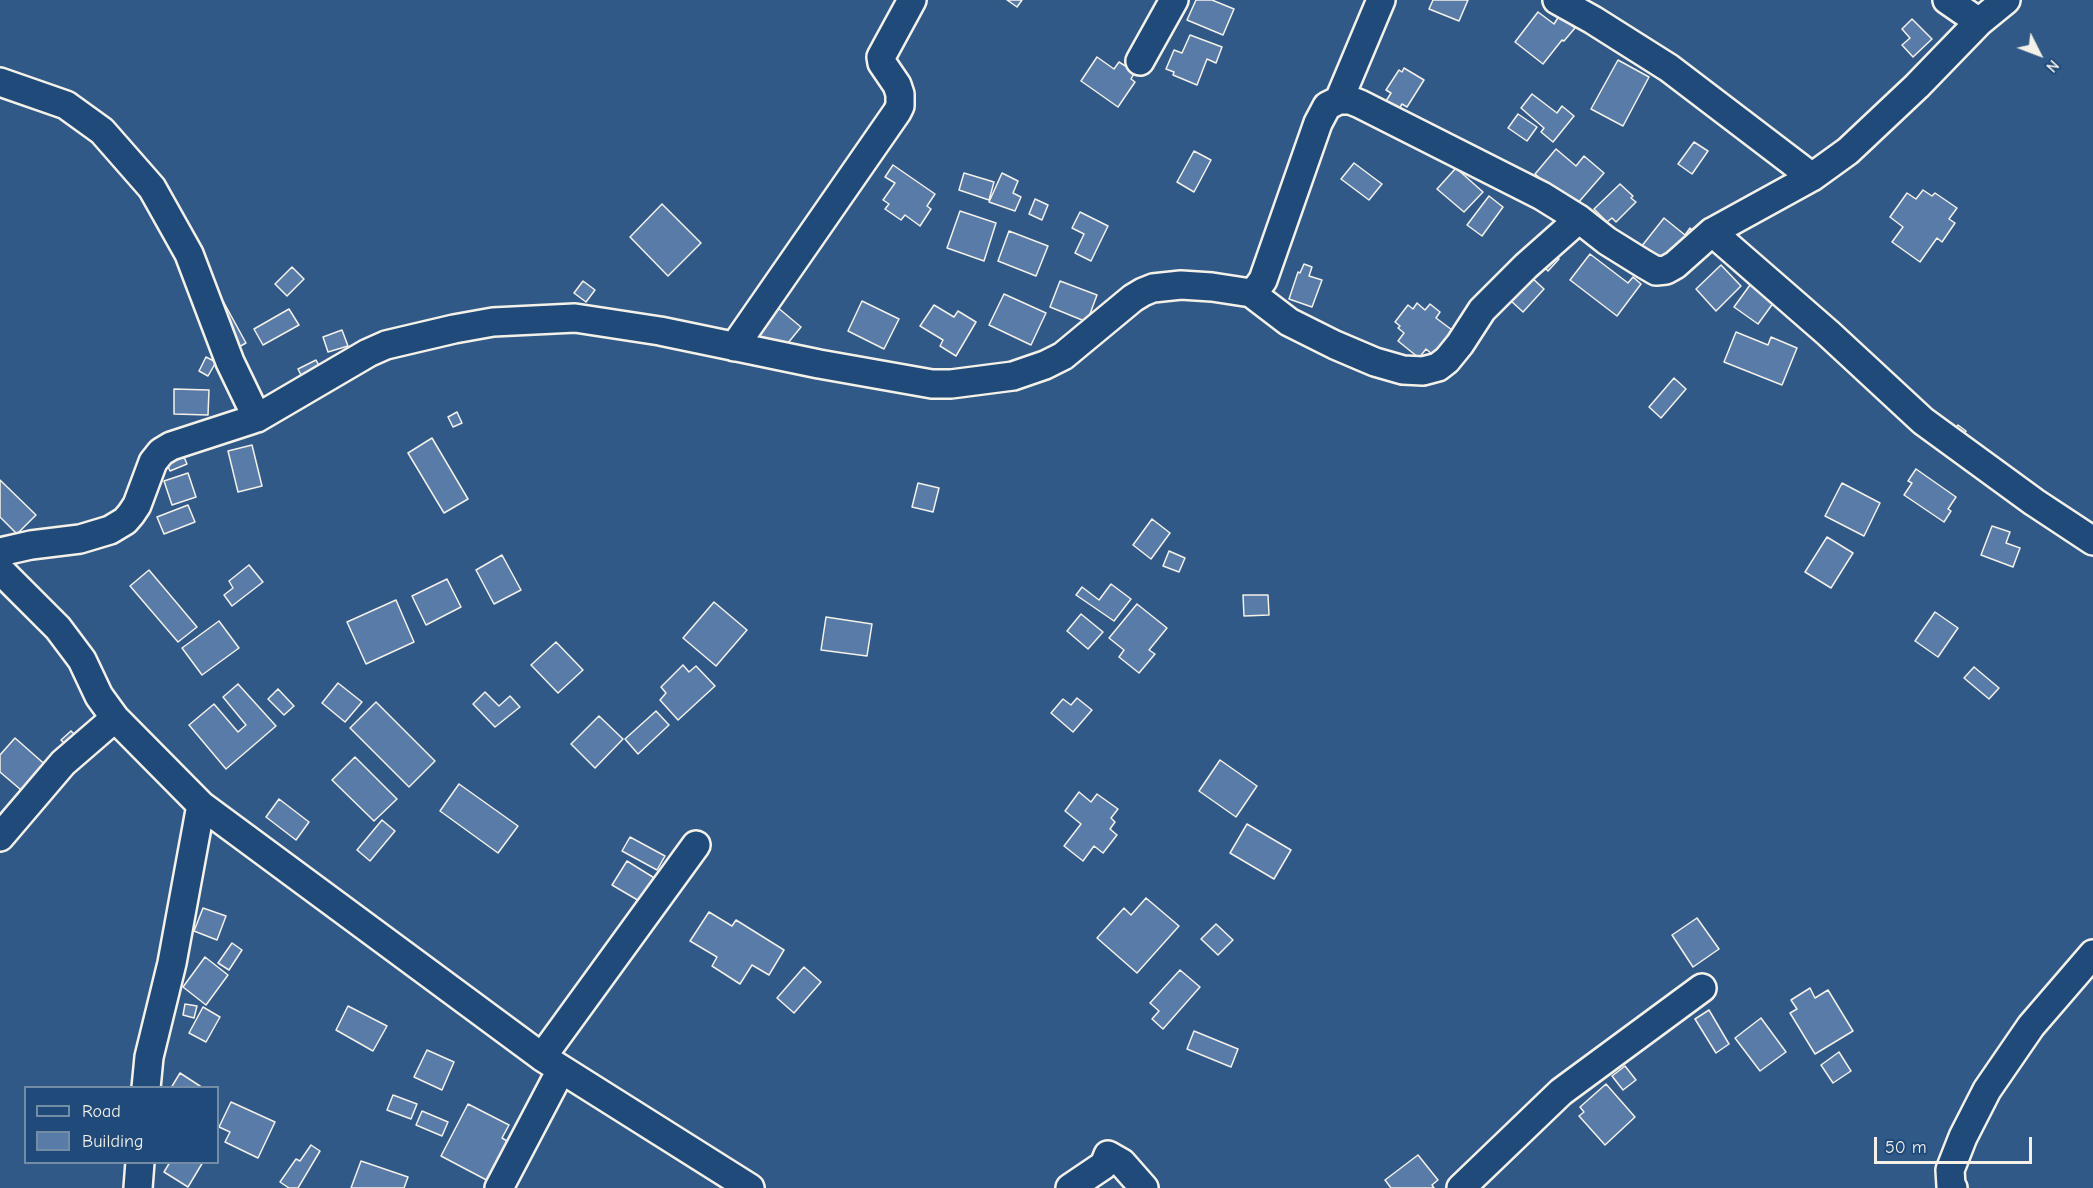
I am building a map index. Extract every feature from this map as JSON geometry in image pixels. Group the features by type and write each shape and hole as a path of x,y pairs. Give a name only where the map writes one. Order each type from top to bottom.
{"street":[{"path":"734,347 897,112 900,106 900,94 880,57 912,0"},
{"path":"1140,61 1174,0"},
{"path":"1339,100 1381,0"},
{"path":"1557,0 1669,68 1812,177"},
{"path":"1947,0 1979,22"},
{"path":"1251,293 1263,280 1318,123 1327,106 1339,100 1350,100 1360,104 1542,196 1579,219 1607,241 1656,271 1666,270 1675,265 1712,232 1812,177 1848,151 1917,86 1979,22 2006,0"},
{"path":"0,82 66,105 102,131 152,188 189,254 230,362 256,418"},
{"path":"0,552 30,545 80,539 110,530 125,521 137,505 153,462 161,452 171,446 256,418 368,353 386,345 416,337 493,322 575,318 660,330 734,347 932,384 951,384 1013,376 1045,365 1063,356 1133,298 1153,288 1181,285 1251,293 1289,322 1335,345 1394,368 1423,371 1438,367 1447,360 1482,310 1526,266 1579,219"},
{"path":"1712,232 1828,333 1923,421 2034,502 2093,541"},
{"path":"0,570 58,628 82,660 99,696 115,718 201,805 551,1063 750,1188"},
{"path":"0,837 63,763 115,718"},
{"path":"146,1086 148,1058 172,963 201,805"},
{"path":"499,1188 551,1063 696,845"},
{"path":"1953,1188 1950,1170 1963,1137 1987,1090 2031,1026 2093,954"},
{"path":"1461,1188 1561,1092 1702,988"},
{"path":"1070,1188 1104,1164 1108,1155 1122,1163 1144,1188"},
{"path":"138,1188 140,1164"}],"building":[{"path":"1007,0 1022,0 1017,7"},
{"path":"1196,0 1212,0 1234,9 1223,35 1187,20"},
{"path":"1433,0 1468,0 1459,21 1429,9"},
{"path":"1538,12 1554,24 1559,16 1575,28 1543,64 1515,42"},
{"path":"1912,19 1932,39 1913,57 1902,45 1910,38 1902,29"},
{"path":"1190,35 1222,47 1216,63 1207,59 1197,85 1173,75 1174,72 1166,69 1174,50 1182,53"},
{"path":"1097,57 1114,69 1119,62 1135,72 1131,79 1135,82 1118,107 1081,81"},
{"path":"1618,60 1649,77 1623,126 1591,109"},
{"path":"1404,68 1424,80 1407,107 1402,104 1399,109 1386,101 1391,93 1386,90 1399,70 1402,72"},
{"path":"1532,94 1557,113 1562,106 1574,116 1553,142 1541,132 1544,128 1521,108"},
{"path":"1518,114 1537,127 1527,141 1508,128"},
{"path":"1694,142 1708,151 1692,174 1678,164"},
{"path":"1556,149 1576,166 1584,156 1604,173 1571,211 1554,190 1535,174"},
{"path":"1194,151 1211,160 1194,192 1177,182"},
{"path":"1354,163 1382,184 1369,200 1341,179"},
{"path":"893,165 935,194 927,206 931,209 920,226 905,215 901,220 885,209 889,204 883,200 895,183 885,177"},
{"path":"1456,168 1483,192 1464,212 1437,189"},
{"path":"964,173 994,182 989,200 959,190"},
{"path":"1002,173 1018,181 1013,193 1021,197 1015,211 989,202"},
{"path":"1620,184 1636,202 1616,222 1612,218 1607,222 1594,209"},
{"path":"1923,190 1932,196 1935,193 1957,208 1949,219 1955,223 1942,242 1937,238 1920,262 1892,242 1903,227 1890,217 1907,193 1916,199"},
{"path":"1489,196 1503,207 1482,236 1467,225"},
{"path":"1035,199 1048,205 1042,220 1029,214"},
{"path":"662,204 701,243 668,276 630,237"},
{"path":"960,211 996,223 984,261 947,248"},
{"path":"1080,212 1108,226 1091,261 1075,253 1084,234 1072,228"},
{"path":"1664,218 1685,235 1690,228 1701,237 1663,266 1641,247"},
{"path":"1009,231 1048,246 1036,276 998,261"},
{"path":"1550,251 1559,259 1548,271 1539,262"},
{"path":"1590,254 1628,283 1633,277 1641,284 1617,316 1570,280"},
{"path":"1304,264 1312,267 1309,276 1322,280 1312,307 1289,299 1298,272 1300,273"},
{"path":"1721,265 1741,286 1716,311 1696,289"},
{"path":"292,267 304,279 287,296 275,284"},
{"path":"1531,277 1544,289 1523,312 1510,300"},
{"path":"583,281 595,290 586,302 574,293"},
{"path":"1060,281 1097,295 1087,322 1050,307"},
{"path":"1750,285 1774,302 1758,324 1734,307"},
{"path":"1004,294 1046,313 1031,345 989,325"},
{"path":"223,301 246,343 228,353 205,310"},
{"path":"862,301 899,319 884,349 848,331"},
{"path":"1417,303 1425,310 1430,304 1440,312 1436,318 1452,330 1433,355 1426,349 1419,358 1398,341 1404,333 1395,322 1408,305 1413,309"},
{"path":"934,305 954,317 958,311 976,322 956,356 940,346 943,340 920,326"},
{"path":"777,307 801,327 779,354 754,334"},
{"path":"289,309 299,325 263,345 254,329"},
{"path":"342,330 348,346 328,352 323,337"},
{"path":"1736,332 1768,345 1771,337 1797,348 1782,385 1724,362"},
{"path":"206,357 216,362 208,376 199,371"},
{"path":"316,360 322,371 304,381 298,369"},
{"path":"1674,378 1686,389 1661,418 1649,407"},
{"path":"174,389 209,390 208,415 174,414"},
{"path":"457,412 462,423 453,427 448,417"},
{"path":"1958,425 1966,431 1960,440 1952,433"},
{"path":"432,438 468,499 444,513 408,453"},
{"path":"252,445 262,486 238,492 228,451"},
{"path":"184,457 187,464 170,471 167,464"},
{"path":"1916,469 1956,497 1948,509 1951,511 1944,522 1904,495 1912,483 1908,481"},
{"path":"188,473 196,497 172,505 164,481"},
{"path":"0,480 36,515 17,534 0,517"},
{"path":"918,483 939,488 933,512 912,507"},
{"path":"1842,483 1880,503 1864,536 1825,516"},
{"path":"188,505 195,522 164,534 157,517"},
{"path":"1152,519 1170,533 1151,559 1133,545"},
{"path":"1992,526 2010,532 2006,543 2020,548 2013,567 1981,555"},
{"path":"1827,537 1853,553 1831,588 1805,572"},
{"path":"1169,551 1185,558 1179,572 1163,566"},
{"path":"502,555 521,590 494,604 476,570"},
{"path":"249,565 263,582 232,606 224,595 233,588 229,581"},
{"path":"149,570 197,627 178,642 130,586"},
{"path":"447,579 461,607 426,625 412,596"},
{"path":"1111,584 1131,599 1114,621 1076,595 1082,587 1099,600"},
{"path":"1243,595 1268,595 1269,615 1244,616"},
{"path":"396,600 414,642 366,664 347,622"},
{"path":"714,602 747,630 716,666 683,638"},
{"path":"1137,604 1167,628 1149,650 1155,654 1139,673 1119,657 1124,650 1109,638"},
{"path":"1935,612 1958,628 1938,657 1915,641"},
{"path":"1081,614 1103,632 1088,649 1067,631"},
{"path":"826,617 872,624 867,656 821,650"},
{"path":"219,621 239,648 202,675 182,648"},
{"path":"556,642 583,670 558,693 531,665"},
{"path":"683,665 689,672 696,666 715,686 678,720 660,700 666,693 661,687"},
{"path":"1974,667 1999,688 1989,699 1964,678"},
{"path":"338,683 362,702 345,722 322,703"},
{"path":"238,684 276,726 226,769 189,725 214,704 238,732 246,725 223,697"},
{"path":"278,689 294,706 284,715 268,699"},
{"path":"485,692 499,706 510,696 520,707 495,727 473,704"},
{"path":"1077,698 1092,710 1073,732 1051,713 1063,699 1071,705"},
{"path":"376,702 435,761 409,787 350,728"},
{"path":"656,711 669,725 638,754 625,739"},
{"path":"599,716 623,739 595,768 571,744"},
{"path":"71,731 76,736 67,746 61,740"},
{"path":"15,738 49,768 27,795 0,772 0,755"},
{"path":"355,757 397,799 374,821 332,780"},
{"path":"1220,760 1257,786 1236,817 1199,791"},
{"path":"459,784 518,826 498,853 440,811"},
{"path":"1079,792 1091,802 1097,794 1118,809 1111,818 1115,822 1110,829 1117,835 1103,853 1094,846 1083,861 1064,846 1081,824 1065,811"},
{"path":"279,799 309,822 296,840 266,817"},
{"path":"382,820 395,831 370,861 357,850"},
{"path":"1247,824 1291,850 1274,879 1230,853"},
{"path":"630,837 665,856 657,870 622,851"},
{"path":"627,861 656,879 641,902 612,885"},
{"path":"1146,898 1179,926 1137,973 1097,938 1124,908 1131,915"},
{"path":"203,908 226,916 217,940 194,931"},
{"path":"709,912 732,926 736,920 784,950 769,975 752,965 740,984 712,966 717,957 690,941"},
{"path":"1697,918 1719,949 1693,967 1672,935"},
{"path":"1216,924 1233,940 1218,955 1201,939"},
{"path":"232,943 242,950 229,970 218,963"},
{"path":"205,957 228,975 206,1005 183,987"},
{"path":"804,967 821,982 794,1013 777,998"},
{"path":"1180,970 1200,987 1163,1029 1152,1019 1159,1011 1150,1003"},
{"path":"1810,988 1815,998 1828,990 1853,1031 1815,1054 1790,1013 1797,1009 1791,1000"},
{"path":"185,1004 197,1006 194,1018 183,1015"},
{"path":"348,1006 387,1026 373,1051 336,1030"},
{"path":"203,1007 220,1017 206,1042 189,1033"},
{"path":"1709,1010 1729,1044 1716,1053 1695,1019"},
{"path":"1761,1018 1786,1052 1760,1071 1735,1038"},
{"path":"1194,1031 1238,1049 1231,1067 1187,1049"},
{"path":"427,1050 454,1062 442,1090 414,1077"},
{"path":"1839,1052 1851,1071 1833,1083 1821,1065"},
{"path":"1625,1066 1636,1080 1623,1090 1612,1076"},
{"path":"180,1073 200,1086 172,1086"},
{"path":"1606,1084 1635,1117 1605,1145 1579,1116 1584,1112 1580,1107"},
{"path":"393,1095 417,1104 411,1119 387,1110"},
{"path":"231,1102 275,1122 258,1158 225,1142 230,1132 219,1127"},
{"path":"468,1104 509,1125 502,1138 514,1145 494,1184 441,1156"},
{"path":"422,1111 448,1122 442,1136 416,1125"},
{"path":"311,1145 320,1151 298,1188 289,1188 280,1182 296,1159 300,1161"},
{"path":"1418,1155 1438,1180 1432,1185 1434,1188 1391,1188 1385,1180"},
{"path":"361,1161 408,1177 404,1188 351,1188"},
{"path":"169,1164 202,1164 188,1187 164,1172"}]}
